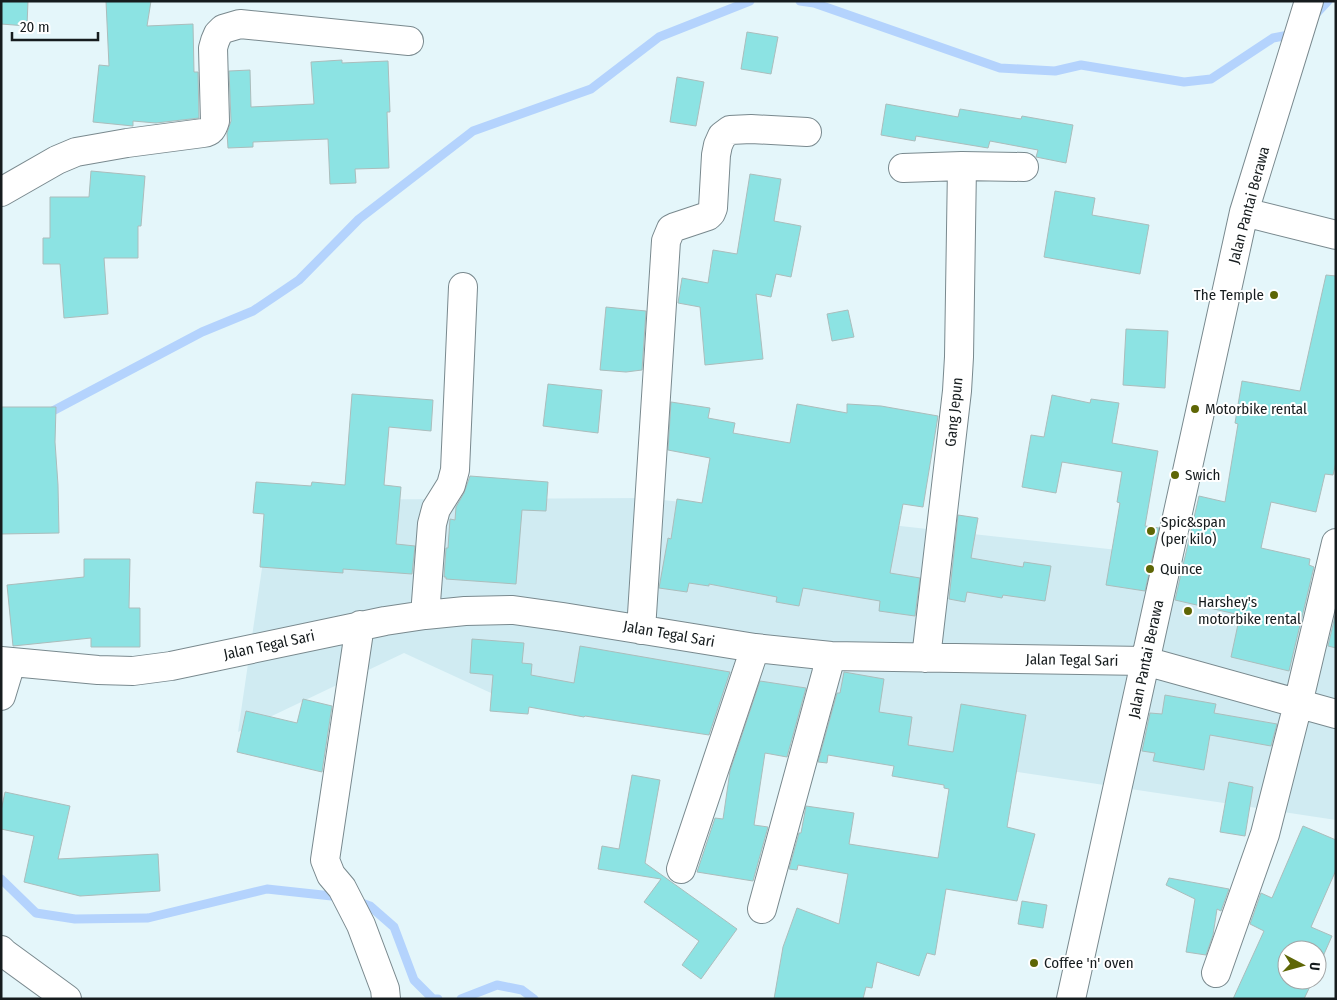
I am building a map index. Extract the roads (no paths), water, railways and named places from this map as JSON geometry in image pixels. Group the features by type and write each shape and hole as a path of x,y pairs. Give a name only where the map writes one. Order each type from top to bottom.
{"street":[{"name":"Jalan Pantai Berawa","path":"1072,999 1244,212 1309,1"},
{"path":"1,192 57,160 76,152 211,131 215,121 213,48 218,34 223,29 240,24 409,41"},
{"path":"641,630 666,241 671,230 675,227 708,216 711,213 714,203 716,155 722,136 730,130 750,129 807,132"},
{"path":"903,168 962,166 1024,167"},
{"name":"Gang Jepun","path":"926,658 957,391 962,166"},
{"path":"1244,212 1336,235"},
{"path":"425,615 432,524 436,509 451,485 455,470 464,287"},
{"path":"1216,973 1266,834 1336,543"},
{"name":"Jalan Tegal Sari","path":"6,662 133,671 171,666 360,625 465,611 513,610 563,616 755,648 831,656 1145,662 1336,714"},
{"path":"360,625 325,860 331,875 361,925 385,989 386,999"},
{"path":"681,869 755,648"},
{"path":"762,909 831,656"},
{"path":"1,696 6,662"},
{"path":"1,950 67,999"}],"waterway":[{"path":"47,414 202,332 253,311 299,280 359,219 473,131 591,89 659,37 750,1"},
{"path":"800,1 814,3 1000,68 1055,71 1081,65 1184,82 1211,79 1273,38 1294,34"},
{"path":"1314,16 1328,1"},
{"path":"1,879 36,913 75,919 148,918 267,889 341,897"},
{"path":"356,901 370,906 394,927 414,980 433,999 438,999"},
{"path":"461,999 497,985 522,990 534,999"}],"place":[{"name":"The Temple","path":"1274,295"},
{"name":"Motorbike rental","path":"1195,409"},
{"name":"Swich","path":"1175,475"},
{"name":"Spic&span (per kilo)","path":"1151,531"},
{"name":"Quince","path":"1150,569"},
{"name":"Harshey's motorbike rental","path":"1188,611"},
{"name":"Coffee 'n' oven","path":"1034,963"}]}
